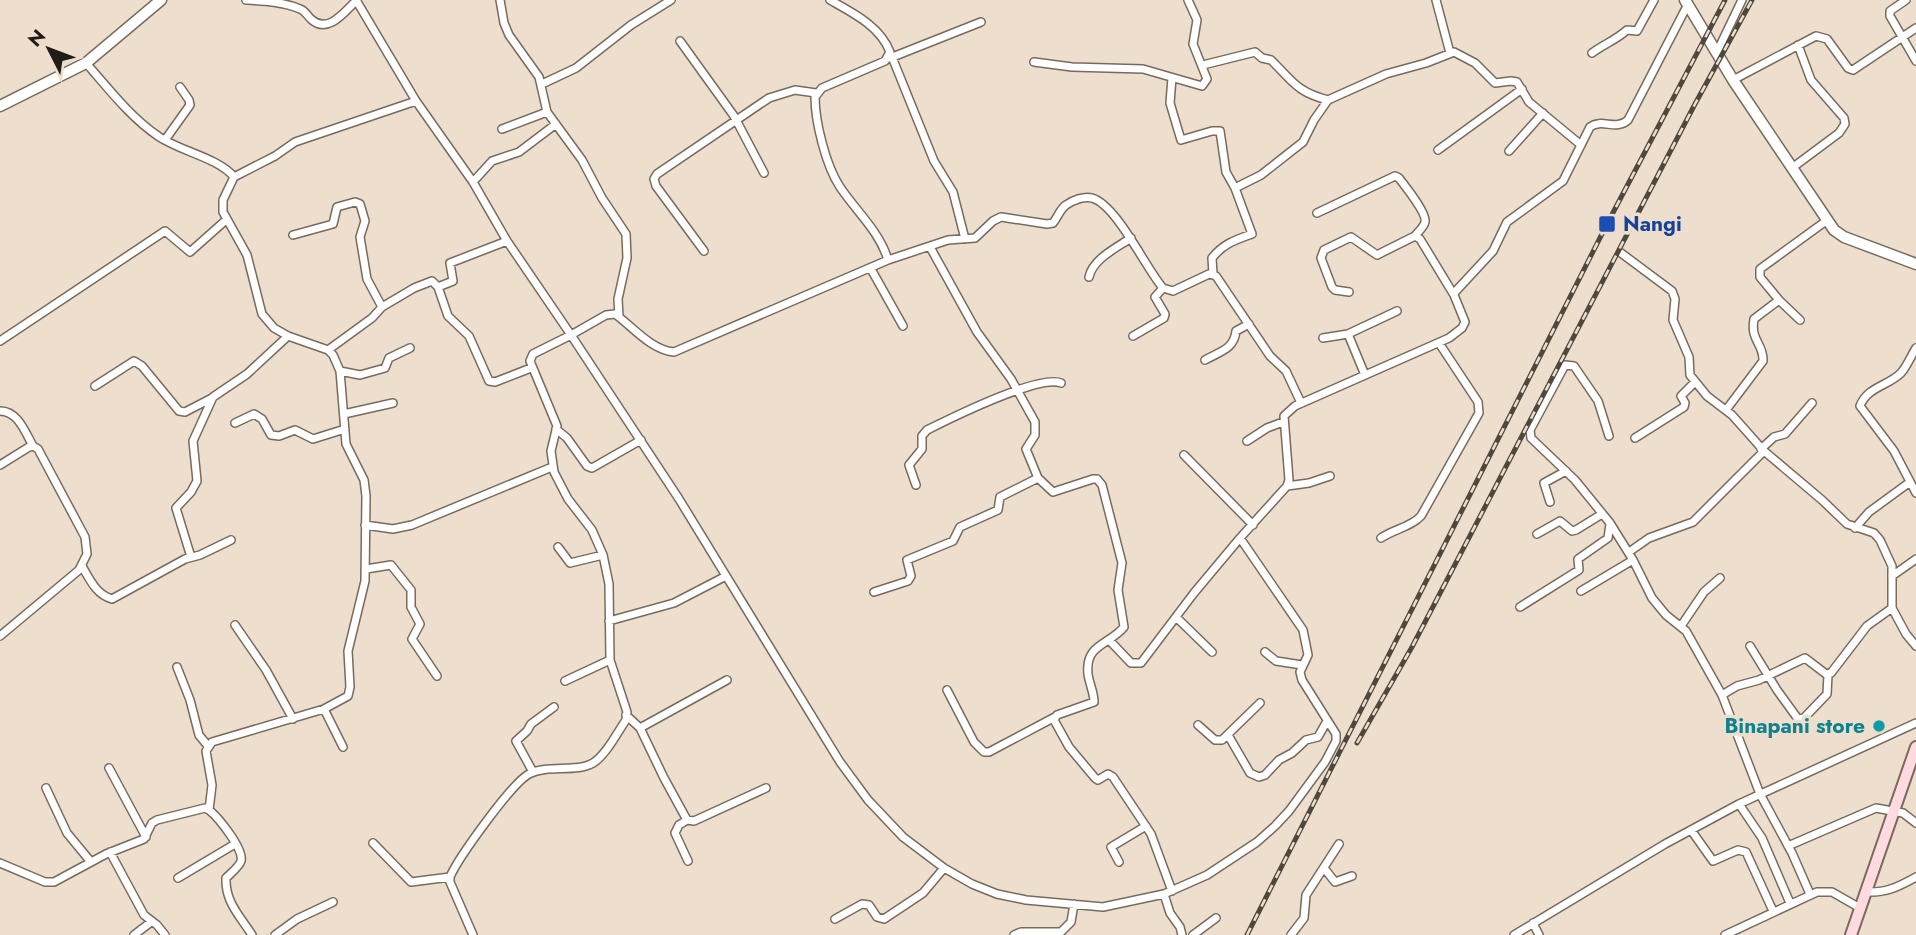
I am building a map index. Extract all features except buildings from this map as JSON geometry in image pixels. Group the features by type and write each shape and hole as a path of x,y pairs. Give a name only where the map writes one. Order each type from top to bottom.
{"main road":[{"path":"1851,935 1915,752"}],"street":[{"path":"0,106 86,63 161,0"},
{"path":"246,1 268,1 302,9 315,22 328,25 356,0 416,101 473,182 507,242 640,440 840,762 868,800 903,837 944,868 972,884 997,894 1026,900 1103,907 1168,892 1207,875 1257,842 1289,811 1332,751 1336,734 1302,680 1300,672 1308,655 1303,630 1240,538"},
{"path":"500,0 503,23 542,84 547,112 582,160 626,234 627,258 618,299 619,316"},
{"path":"542,84 576,68 661,3 671,0"},
{"path":"830,0 863,20 887,45 890,58 934,161 953,192 965,239"},
{"path":"1034,62 1072,67 1143,69 1202,86 1207,79 1193,44 1196,20 1188,0"},
{"path":"1436,0 1450,52"},
{"path":"1592,53 1619,38 1627,30 1637,31 1654,0"},
{"path":"1717,51 1742,0"},
{"path":"1906,0 1890,11 1916,61"},
{"path":"1686,3 1826,221 1844,237 1914,260"},
{"path":"1454,295 1493,251 1511,218 1563,181 1594,124 1616,126 1628,120 1686,3"},
{"path":"888,260 882,243 835,179 819,128 816,93 890,58 981,22"},
{"path":"1733,80 1810,38 1823,36 1848,68 1853,70 1916,27"},
{"path":"680,41 736,120 764,173"},
{"path":"1792,168 1839,133 1845,124 1844,118 1811,80 1798,45"},
{"path":"1203,65 1255,52 1262,58 1271,60 1297,87 1328,100 1386,74 1426,63 1450,52 1458,53 1475,63 1495,83 1514,80 1526,97 1581,145"},
{"path":"86,63 123,104 165,141 219,165 234,177"},
{"path":"1172,78 1170,103 1181,140 1220,131 1226,172 1235,188 1252,234 1226,243 1215,254 1212,258 1213,274 1234,299 1270,356 1291,378 1301,403"},
{"path":"165,141 190,105 180,87"},
{"path":"1438,150 1522,89"},
{"path":"704,251 656,186 654,179 664,168 781,93 794,90 816,93"},
{"path":"1235,188 1261,175 1303,142 1328,100"},
{"path":"209,810 212,785 206,756 208,746 218,739 293,719 346,699 350,691 347,658 363,596 366,569 365,487 347,449 340,371 328,350 288,336 274,328 262,314 247,255 226,219 223,200 234,177 275,156 295,142 416,101"},
{"path":"502,129 547,112"},
{"path":"1509,151 1543,113"},
{"path":"473,182 492,161 519,152 556,124"},
{"path":"1317,213 1395,176 1399,177 1426,219 1415,236 1377,255 1351,236 1324,250 1321,258 1332,287 1339,292 1349,292"},
{"path":"687,820 640,728 626,715 610,660 609,584 603,555 592,530 568,499 552,467 551,451 556,429 554,418 531,368 529,359 533,354 606,315 615,314 640,335 666,351 674,352 888,260 948,240 980,236 993,221 1001,217 1053,223 1067,204 1090,197 1101,203 1131,238 1163,289 1173,291 1213,274"},
{"path":"293,235 334,223 335,210 339,206 355,202 360,204 365,221 360,237 367,279 382,307"},
{"path":"0,341 165,231 191,252 226,219"},
{"path":"1800,320 1760,277 1760,269 1826,221"},
{"path":"1110,641 1131,663 1142,663 1240,538 1287,486 1288,465 1283,422 1289,410 1439,343 1462,328 1465,322 1454,295 1420,239 1415,236"},
{"path":"1089,277 1098,261 1131,238"},
{"path":"438,287 453,281 450,263 507,242"},
{"path":"930,247 977,331 1035,422 1035,435 1026,449 1038,478 1050,490 1056,492 1093,479 1100,481 1122,563 1118,590 1125,623 1121,631 1096,648 1088,657 1088,674 1094,702 1055,717 989,752 984,752 974,742 947,690"},
{"path":"1621,253 1672,291 1675,299 1674,323 1689,357 1689,372 1707,396 1726,410 1762,450 1847,524 1874,533 1880,540 1889,555 1892,608 1916,646"},
{"path":"871,269 903,326"},
{"path":"328,350 372,318 382,307 414,288 434,281 448,316 467,332 489,381 495,382 531,368"},
{"path":"1133,336 1164,318 1155,297 1163,289"},
{"path":"1726,410 1763,361 1763,352 1752,332 1754,319 1779,300"},
{"path":"1323,338 1348,334 1397,311"},
{"path":"1205,360 1232,345 1236,331 1250,324"},
{"path":"1348,334 1365,375"},
{"path":"95,386 134,361 142,366 175,408 182,412 213,397 247,374 288,336"},
{"path":"1381,538 1398,527 1412,524 1421,516 1479,413 1478,402 1439,343"},
{"path":"340,371 360,375 385,368 389,358 410,348"},
{"path":"1916,348 1903,371 1865,396 1860,406 1894,451 1916,493"},
{"path":"1609,436 1595,395 1574,366 1566,365 1530,434 1533,441 1566,471 1610,523 1629,552 1652,597 1666,615 1681,626 1722,695 1760,794 1810,894"},
{"path":"916,485 909,465 922,449 924,432 1017,390 1049,381 1062,383"},
{"path":"1635,438 1684,407 1681,396 1695,382"},
{"path":"191,557 176,508 197,481 193,441 213,397"},
{"path":"344,414 393,402"},
{"path":"1629,552 1649,538 1693,522 1774,437 1786,434 1812,403"},
{"path":"0,411 14,415 49,467 85,537 87,554 82,566 0,636"},
{"path":"235,423 254,414 262,419 271,435 279,436 295,430 309,439 345,429"},
{"path":"1247,441 1267,428 1283,422"},
{"path":"556,429 567,438 587,466 592,468 640,440"},
{"path":"0,465 33,446"},
{"path":"1184,455 1252,525"},
{"path":"365,525 393,529 412,526 552,467"},
{"path":"1550,502 1544,483 1566,471"},
{"path":"1287,486 1330,476"},
{"path":"874,592 908,582 911,576 907,564 910,558 953,541 960,527 998,510 1000,497 1038,478"},
{"path":"1855,528 1868,512 1910,482"},
{"path":"1537,534 1560,521 1572,531 1576,530 1602,514"},
{"path":"1520,607 1579,569 1578,558 1608,538 1610,523"},
{"path":"82,566 94,587 105,597 112,599 191,557 231,540"},
{"path":"558,547 570,563 603,555"},
{"path":"1892,576 1916,559"},
{"path":"1581,591 1633,560"},
{"path":"366,569 391,565 411,590 411,607 420,624 412,639 437,676"},
{"path":"610,621 674,603 726,576"},
{"path":"1681,626 1704,592 1720,578"},
{"path":"1750,646 1794,715 1801,720 1827,694 1828,675 1837,668 1867,626 1892,608"},
{"path":"1176,617 1212,652"},
{"path":"234,625 266,670 293,719"},
{"path":"1265,652 1276,661 1302,665"},
{"path":"1722,695 1805,657 1828,675"},
{"path":"565,681 610,660"},
{"path":"177,667 199,736 208,746"},
{"path":"640,728 727,680"},
{"path":"1198,725 1215,740 1222,740 1261,704"},
{"path":"533,772 516,741 526,733 531,724 554,707"},
{"path":"324,709 343,747"},
{"path":"473,935 450,877 474,840 522,779 533,772 585,766 596,761 620,729 626,715"},
{"path":"1055,717 1064,740 1076,758 1096,779 1110,775 1146,826 1154,840 1168,892 1170,913 1180,927 1181,935"},
{"path":"1228,735 1250,773 1259,777 1265,775 1279,760 1292,753 1306,740 1318,737 1327,721"},
{"path":"1514,935 1739,804 1916,723"},
{"path":"108,768 146,837"},
{"path":"688,861 676,833 679,825 687,820 694,821 766,788"},
{"path":"46,789 67,833 91,862"},
{"path":"1739,804 1762,838 1790,903"},
{"path":"0,863 50,883 146,837 152,823 157,820 205,808 235,844 242,858 226,878 226,887 234,910 252,935"},
{"path":"1788,846 1876,808 1903,813 1916,823"},
{"path":"1119,862 1111,847 1146,826"},
{"path":"1691,830 1713,861 1738,850 1746,852 1773,911"},
{"path":"373,843 411,882 450,877"},
{"path":"178,877 235,844"},
{"path":"1291,935 1304,918 1305,899 1339,844"},
{"path":"110,852 144,915 165,935"},
{"path":"835,919 862,904 869,905 877,917 884,919 923,893 944,868"},
{"path":"1324,868 1335,882 1352,876"},
{"path":"1866,892 1893,890 1916,877"},
{"path":"1725,935 1738,932 1773,911 1810,894 1825,891 1832,892 1860,908"},
{"path":"275,935 297,919 333,902"},
{"path":"1014,935 1021,932 1059,934 1071,922 1074,904"},
{"path":"1193,935 1216,918"},
{"path":"134,935 151,922"},
{"path":"1533,923 1539,935"}],"railway":[{"path":"1247,935 1607,224 1725,0"},
{"path":"1357,743 1412,647 1752,0"}],"place":[{"name":"Nangi","path":"1607,224"},
{"name":"Binapani store","path":"1879,726"}]}
